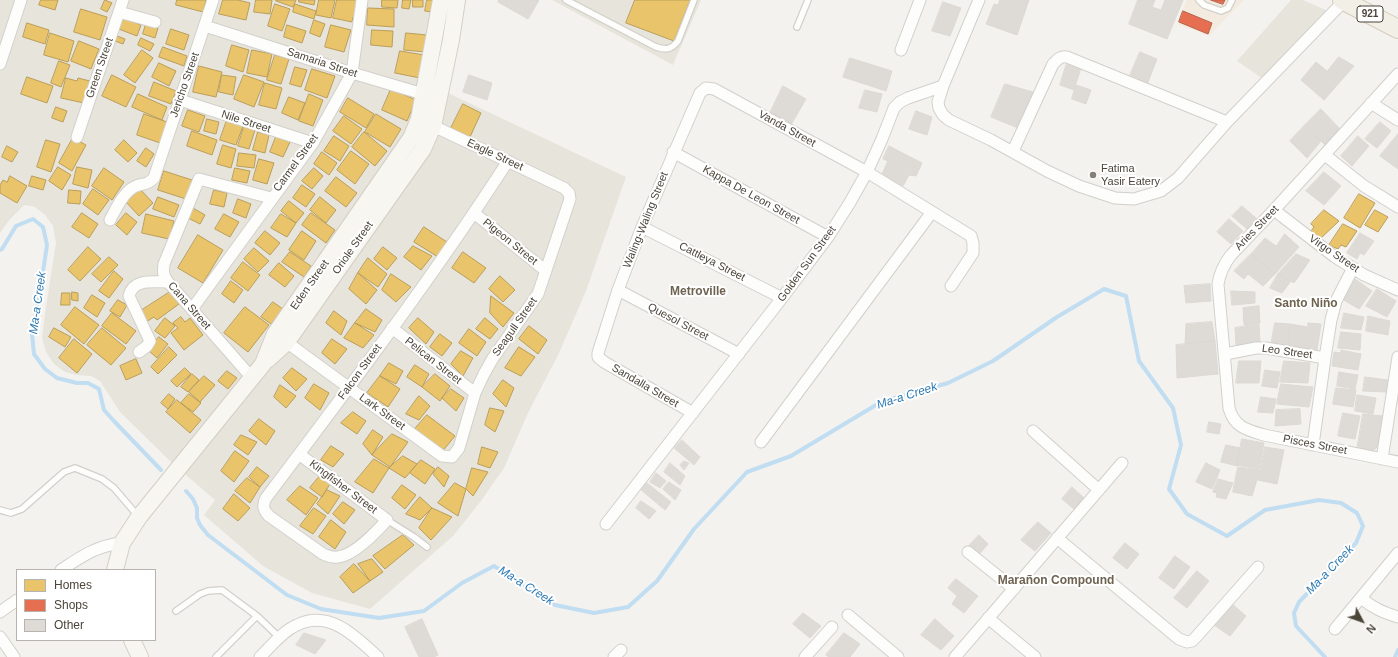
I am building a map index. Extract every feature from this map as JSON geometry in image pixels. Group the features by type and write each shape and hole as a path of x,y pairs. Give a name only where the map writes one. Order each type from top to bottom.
{"main road":[{"name":"Eden Street","path":"431,96 441,0"},
{"name":"Eden Street","path":"115,569 122,543 139,517 263,364 411,138 426,122 431,96 457,0"},
{"name":"921","path":"1344,0 1398,29"},
{"path":"132,641 140,657"}],"street":[{"path":"0,64 21,0"},
{"name":"Green Street","path":"77,137 123,0"},
{"name":"Jericho Street","path":"110,220 126,193 134,186 148,184 154,178 213,0"},
{"name":"Carmel Street","path":"192,309 271,198 313,143 352,73 362,0"},
{"path":"901,50 920,0"},
{"path":"979,0 943,86 938,102 939,108 943,115 954,123 984,136 1047,171 1079,186 1115,198 1134,199 1161,191 1178,178 1227,122 1344,0"},
{"path":"119,12 155,22"},
{"name":"Samaria Street","path":"205,26 352,73 431,96"},
{"path":"1013,151 1053,64 1062,56 1227,122"},
{"name":"Aries Street","path":"1234,421 1229,408 1218,284 1224,263 1398,74"},
{"name":"Golden Sun Street","path":"606,524 828,237 867,172 894,108 900,102 908,98 943,86"},
{"name":"Vanda Street","path":"706,88 714,89 867,172 971,236 973,253 951,286"},
{"name":"Waling-Waling Street","path":"598,357 599,349 618,290 642,227 673,152 700,93 706,88"},
{"name":"Nile Street","path":"180,100 313,143"},
{"path":"1371,103 1398,120"},
{"name":"Eagle Street","path":"426,122 564,188 569,193"},
{"name":"Kappa De Leon Street","path":"673,152 828,237"},
{"path":"1324,155 1364,186 1398,207"},
{"name":"Falcon Street","path":"387,520 378,530 350,553 337,557 330,557 322,554 269,516 263,507 266,498 392,328 474,213 508,161"},
{"name":"Cana Street","path":"252,378 168,282 163,272 164,264 199,180 271,198"},
{"name":"Seagull Street","path":"452,457 459,448 475,393 493,358 538,294 569,204 569,193"},
{"name":"Virgo Street","path":"1274,210 1317,244 1353,268 1398,290"},
{"path":"761,442 932,212"},
{"name":"Pigeon Street","path":"474,213 546,271"},
{"name":"Cattleya Street","path":"642,227 782,298"},
{"name":"Leo Street","path":"1313,445 1324,358 1336,301 1353,268"},
{"path":"139,352 148,346 150,341 129,296 130,290 140,283 168,282"},
{"name":"Quesol Street","path":"618,290 739,354"},
{"name":"Pelican Street","path":"392,328 475,393"},
{"name":"Lark Street","path":"281,338 442,456 452,457"},
{"name":"Leo Street","path":"1225,354 1256,348 1266,348 1324,358"},
{"name":"Sandalla Street","path":"598,357 604,362 692,413"},
{"path":"1382,458 1398,357"},
{"name":"Pisces Street","path":"1234,421 1238,425 1253,432 1398,462"},
{"path":"1033,431 1099,490"},
{"name":"Kingfisher Street","path":"300,454 387,520"},
{"path":"955,657 1122,463"},
{"path":"1057,538 1179,639 1187,642 1192,641 1196,637 1258,567"},
{"path":"63,569 93,550 107,545 122,543"},
{"path":"968,552 1014,589"},
{"path":"1335,629 1398,554"},
{"path":"1360,598 1373,608 1398,617"},
{"path":"0,612 16,601"},
{"path":"848,615 898,657"},
{"path":"988,618 1035,657"},
{"path":"260,657 280,638 297,625 307,621 319,620 332,622 344,628 378,657"},
{"path":"805,657 832,627"},
{"path":"0,637 14,657"}],"lane":[{"path":"566,0 656,47 669,50 674,47 678,41 694,0"},
{"path":"797,27 808,0"},
{"path":"1199,0 1204,5 1221,11 1228,8 1232,0"},
{"path":"0,510 11,513 22,508 64,472 75,468 102,479 114,488 139,517"},
{"path":"387,520 427,547"},
{"path":"176,611 200,594 208,591 222,590 257,616 280,638"},
{"path":"216,657 257,616"}],"shaded area":[{"path":"0,0 432,0 419,86 446,92 626,177 586,291 559,353 528,413 504,468 481,501 453,536 370,609 312,593 263,566 204,515 215,500 172,463 120,412 100,381 91,376 76,375 65,372 54,364 46,352 42,338 56,243 53,226 45,215 35,207 24,205 10,219 0,233"},
{"path":"552,0 701,0 673,65"},
{"path":"1187,0 1244,0 1209,36 1177,24"},
{"path":"1291,0 1303,0 1328,11 1262,78 1237,61"}],"building: Homes":[{"path":"41,0 58,0 55,10 39,5"},
{"path":"105,0 112,3 107,12 101,9"},
{"path":"177,0 206,0 203,12 176,5"},
{"path":"223,0 238,0 250,3 246,20 219,14"},
{"path":"256,0 272,0 270,14 254,12"},
{"path":"276,0 296,0 293,7"},
{"path":"299,0 315,0 314,5 299,2"},
{"path":"319,0 335,0 331,18 316,15"},
{"path":"337,0 357,0 357,17 353,17 352,22 333,18"},
{"path":"382,0 398,0 397,8 382,7"},
{"path":"403,0 411,0 409,9 402,8"},
{"path":"413,0 423,0 423,7 413,7"},
{"path":"427,0 434,0 432,12 425,11"},
{"path":"635,0 690,0 674,41 626,23"},
{"path":"275,4 290,9 282,31 268,26"},
{"path":"295,4 316,11 314,19 293,12"},
{"path":"368,8 394,9 394,27 367,25"},
{"path":"81,9 107,17 100,40 74,32"},
{"path":"120,17 141,25 137,36 116,28"},
{"path":"314,20 325,24 320,37 310,33"},
{"path":"27,23 49,30 45,44 23,37"},
{"path":"146,24 158,28 155,38 143,34"},
{"path":"287,25 306,31 302,43 284,37"},
{"path":"331,25 351,30 344,52 325,47"},
{"path":"171,29 189,35 184,50 166,44"},
{"path":"372,30 393,31 392,47 371,45"},
{"path":"50,33 74,41 68,62 44,55"},
{"path":"406,33 427,35 426,52 404,50"},
{"path":"117,36 125,39 123,44 115,41"},
{"path":"141,38 154,44 150,51 138,45"},
{"path":"79,41 99,49 91,69 71,61"},
{"path":"232,45 249,50 243,72 226,66"},
{"path":"163,47 187,56 184,66 159,57"},
{"path":"142,50 153,58 135,83 124,75"},
{"path":"252,50 272,54 267,77 247,73"},
{"path":"400,51 424,55 420,78 395,73"},
{"path":"275,55 289,59 281,84 267,80"},
{"path":"59,61 70,65 61,87 51,83"},
{"path":"159,63 176,71 169,86 152,77"},
{"path":"199,66 222,72 216,97 193,92"},
{"path":"295,67 307,70 301,87 290,84"},
{"path":"312,69 335,76 327,98 305,90"},
{"path":"112,75 136,87 126,107 102,96"},
{"path":"222,75 236,77 233,95 219,92"},
{"path":"244,75 264,82 254,107 234,99"},
{"path":"27,77 53,86 47,103 21,94"},
{"path":"66,78 77,81 78,78 90,81 84,103 61,98"},
{"path":"154,82 176,91 171,104 149,96"},
{"path":"265,83 282,88 276,109 259,105"},
{"path":"391,89 416,100 407,121 382,110"},
{"path":"138,94 167,107 162,120 132,107"},
{"path":"309,94 323,100 313,126 299,121"},
{"path":"289,97 305,103 298,120 282,113"},
{"path":"348,98 374,114 366,128 340,112"},
{"path":"463,104 481,113 470,137 451,128"},
{"path":"56,107 67,111 63,122 52,118"},
{"path":"188,110 205,116 199,132 182,126"},
{"path":"144,114 170,123 163,144 137,135"},
{"path":"376,114 401,129 390,147 365,132"},
{"path":"344,116 362,129 351,144 333,131"},
{"path":"207,119 219,122 216,134 204,131"},
{"path":"227,120 243,126 236,145 220,140"},
{"path":"244,127 255,130 249,149 238,146"},
{"path":"192,131 217,140 212,155 187,146"},
{"path":"258,132 269,135 265,153 253,150"},
{"path":"364,132 387,151 375,166 352,147"},
{"path":"334,136 349,146 340,161 324,151"},
{"path":"276,137 290,142 283,157 270,152"},
{"path":"73,138 86,145 72,171 59,163"},
{"path":"46,140 60,144 51,172 37,167"},
{"path":"124,140 137,153 128,162 115,150"},
{"path":"223,145 236,149 231,168 217,164"},
{"path":"7,146 18,152 12,162 2,157"},
{"path":"146,148 154,154 146,167 137,161"},
{"path":"351,151 369,164 355,184 337,170"},
{"path":"322,152 337,163 329,175 314,164"},
{"path":"239,153 256,155 254,168 237,166"},
{"path":"259,159 274,163 267,184 253,180"},
{"path":"58,167 71,175 62,190 49,181"},
{"path":"77,167 92,170 88,188 73,184"},
{"path":"104,168 124,182 112,200 92,186"},
{"path":"235,168 250,171 247,183 232,180"},
{"path":"314,168 323,176 312,189 302,181"},
{"path":"164,171 192,180 186,199 158,190"},
{"path":"10,176 27,186 17,203 0,193 0,185 3,180 7,182"},
{"path":"32,176 46,180 43,190 29,186"},
{"path":"336,177 357,193 346,207 325,191"},
{"path":"302,185 315,194 306,207 293,198"},
{"path":"139,188 153,203 139,216 125,201"},
{"path":"93,189 109,200 98,215 83,204"},
{"path":"69,190 81,191 80,204 68,203"},
{"path":"214,190 227,193 224,207 210,204"},
{"path":"1359,194 1375,203 1360,228 1344,218"},
{"path":"158,197 179,205 174,217 153,209"},
{"path":"320,197 336,210 326,223 310,210"},
{"path":"238,199 251,204 246,218 233,213"},
{"path":"289,201 304,213 296,223 281,211"},
{"path":"193,208 205,215 200,224 188,218"},
{"path":"1324,210 1339,221 1320,239 1311,231 1314,227 1311,224"},
{"path":"1375,210 1388,217 1378,232 1365,225"},
{"path":"82,213 98,224 89,238 72,227"},
{"path":"126,213 137,222 127,235 116,225"},
{"path":"311,213 335,230 326,243 302,225"},
{"path":"146,214 174,221 169,239 142,233"},
{"path":"224,214 239,222 230,237 215,229"},
{"path":"281,214 296,223 287,237 271,228"},
{"path":"1343,224 1357,231 1346,247 1341,245 1338,249 1329,245"},
{"path":"424,227 447,242 438,257 414,242"},
{"path":"265,231 280,243 270,255 255,243"},
{"path":"302,231 316,241 304,260 289,250"},
{"path":"198,235 223,250 203,283 178,268"},
{"path":"413,246 432,256 421,270 404,257"},
{"path":"88,247 101,259 80,281 68,270"},
{"path":"383,247 397,258 387,270 374,259"},
{"path":"254,248 269,261 258,272 244,259"},
{"path":"290,252 311,266 304,277 282,262"},
{"path":"463,252 486,268 474,283 452,268"},
{"path":"109,257 118,265 101,282 92,274"},
{"path":"368,258 387,274 378,287 358,273"},
{"path":"243,262 260,275 248,291 231,278"},
{"path":"279,263 294,276 285,287 269,275"},
{"path":"114,271 123,279 109,298 99,291"},
{"path":"358,273 377,290 366,304 349,289"},
{"path":"391,274 411,287 396,302 382,290"},
{"path":"500,276 515,290 503,302 489,289"},
{"path":"231,281 243,290 234,303 222,294"},
{"path":"72,292 78,293 78,301 72,300"},
{"path":"170,292 179,304 157,320 154,317 146,322 139,312"},
{"path":"62,293 70,293 70,305 61,305"},
{"path":"92,295 105,303 97,317 84,308"},
{"path":"491,296 514,313 503,327 490,313"},
{"path":"118,300 127,305 120,317 110,311"},
{"path":"273,302 283,309 271,324 261,317"},
{"path":"75,307 99,325 84,344 61,325"},
{"path":"245,307 269,325 248,352 224,333"},
{"path":"366,309 382,320 375,332 355,323"},
{"path":"334,311 347,321 341,335 326,323"},
{"path":"112,313 136,331 126,344 102,326"},
{"path":"181,317 185,322 190,318 203,335 184,350 171,333 178,328 173,323"},
{"path":"165,318 175,326 165,338 155,331"},
{"path":"418,318 434,332 426,344 409,328"},
{"path":"485,318 498,329 490,339 476,329"},
{"path":"355,323 374,335 363,348 344,338"},
{"path":"529,326 547,340 538,354 519,339"},
{"path":"54,328 71,337 65,347 49,337"},
{"path":"102,328 126,348 111,365 87,345"},
{"path":"469,329 486,342 477,356 459,343"},
{"path":"440,334 452,343 442,356 430,347"},
{"path":"159,337 168,344 157,358 148,350"},
{"path":"74,339 92,354 77,373 59,358"},
{"path":"332,339 347,349 335,364 322,353"},
{"path":"169,347 177,355 158,374 151,367"},
{"path":"519,347 535,357 521,376 505,368"},
{"path":"461,351 473,358 463,376 451,364"},
{"path":"136,359 142,373 126,380 120,366"},
{"path":"389,363 403,371 396,384 380,376"},
{"path":"415,365 429,374 422,387 407,377"},
{"path":"185,368 191,374 177,387 171,381"},
{"path":"292,368 307,379 296,391 283,378"},
{"path":"227,371 237,378 228,389 218,381"},
{"path":"192,374 199,380 188,392 181,387"},
{"path":"435,374 450,386 440,401 422,387"},
{"path":"204,376 215,385 200,402 189,392"},
{"path":"380,376 400,389 388,407 367,393"},
{"path":"503,380 514,388 506,407 493,394"},
{"path":"314,384 329,393 320,410 305,398"},
{"path":"280,385 296,396 286,408 274,397"},
{"path":"451,389 464,398 456,411 442,398"},
{"path":"169,394 175,399 168,409 161,403"},
{"path":"189,394 201,403 193,412 181,403"},
{"path":"419,396 430,406 419,420 406,414"},
{"path":"177,400 201,420 190,433 166,412"},
{"path":"490,408 504,411 495,432 485,425"},
{"path":"353,412 366,421 357,434 341,423"},
{"path":"427,415 455,436 441,453 414,430"},
{"path":"259,419 275,431 266,445 249,431"},
{"path":"373,430 383,437 372,455 363,444"},
{"path":"392,434 408,442 390,467 372,455"},
{"path":"241,435 257,442 248,455 234,445"},
{"path":"331,446 344,454 333,467 321,460"},
{"path":"482,447 498,452 490,468 478,464"},
{"path":"235,451 249,461 234,482 221,471"},
{"path":"403,456 417,464 405,478 389,468"},
{"path":"374,459 389,468 373,493 355,482"},
{"path":"421,460 435,469 425,484 410,473"},
{"path":"257,467 269,476 260,487 249,477"},
{"path":"438,467 449,476 444,487 433,474"},
{"path":"472,468 488,472 473,496 466,489"},
{"path":"319,477 330,484 322,497 310,488"},
{"path":"247,478 260,487 250,503 235,491"},
{"path":"455,483 466,489 458,516 438,503"},
{"path":"402,485 416,495 405,509 392,498"},
{"path":"300,486 318,498 306,515 287,500"},
{"path":"327,490 340,496 328,514 317,504"},
{"path":"234,494 250,508 238,521 223,509"},
{"path":"420,497 432,508 420,520 406,514"},
{"path":"343,502 355,510 344,524 333,514"},
{"path":"314,508 326,516 313,534 300,526"},
{"path":"432,508 452,517 431,540 419,528"},
{"path":"331,520 346,532 335,549 319,537"},
{"path":"403,535 414,545 385,569 373,556"},
{"path":"372,559 383,572 370,581 358,564"},
{"path":"354,564 370,581 353,593 340,577"}],"building: Shops":[{"path":"1211,0 1225,0 1223,4"},
{"path":"1183,11 1212,23 1208,34 1179,22"}],"building: Other":[{"path":"499,0 539,0 528,19 498,2"},
{"path":"1000,0 1029,0 1017,35 986,24 994,4 998,5"},
{"path":"1138,0 1155,0 1152,7 1161,10 1165,0 1183,0 1167,39 1129,24"},
{"path":"943,2 961,8 950,36 932,31"},
{"path":"1140,52 1157,59 1147,85 1129,78"},
{"path":"1339,57 1354,66 1324,100 1301,80 1316,62 1327,71"},
{"path":"850,58 892,71 886,91 843,77"},
{"path":"1067,63 1081,68 1074,90 1060,85"},
{"path":"469,75 492,83 487,100 463,92"},
{"path":"1005,84 1033,92 1018,128 991,117"},
{"path":"1076,85 1091,90 1086,104 1072,99"},
{"path":"783,86 806,99 789,128 769,115"},
{"path":"865,90 882,94 877,112 859,108"},
{"path":"1321,109 1340,129 1326,146 1305,125"},
{"path":"916,111 932,117 927,135 909,129"},
{"path":"1380,122 1391,131 1377,148 1365,139"},
{"path":"1305,125 1321,141 1307,158 1290,141"},
{"path":"1398,134 1398,169 1380,156"},
{"path":"1358,136 1369,146 1352,166 1341,156"},
{"path":"889,146 922,163 916,176 909,175 903,186 882,174 888,161 883,159"},
{"path":"1324,172 1341,186 1324,205 1306,191"},
{"path":"1242,206 1257,219 1247,229 1232,216"},
{"path":"1229,219 1243,231 1231,244 1217,232"},
{"path":"1360,233 1374,241 1364,255 1360,253 1357,259 1347,253"},
{"path":"1285,234 1299,247 1275,274 1251,254 1265,238 1276,246"},
{"path":"1251,254 1275,274 1263,286 1248,274 1244,279 1234,271"},
{"path":"1296,254 1310,260 1294,283 1278,274"},
{"path":"1278,274 1291,281 1282,293 1270,288"},
{"path":"1355,279 1372,291 1359,309 1342,299"},
{"path":"1210,284 1211,301 1186,303 1184,286"},
{"path":"1377,289 1396,301 1387,317 1366,306"},
{"path":"1231,291 1255,292 1255,303 1232,305"},
{"path":"1259,306 1260,323 1244,325 1243,308"},
{"path":"1344,313 1364,317 1361,330 1341,328"},
{"path":"1368,316 1390,321 1388,335 1366,331"},
{"path":"1212,322 1215,341 1185,344 1186,324"},
{"path":"1275,323 1290,324 1288,347 1271,346"},
{"path":"1308,323 1321,324 1317,350 1288,347 1290,324 1308,327"},
{"path":"1259,324 1260,342 1236,345 1235,328"},
{"path":"1341,332 1361,334 1360,350 1338,348"},
{"path":"1215,341 1218,374 1177,378 1176,345"},
{"path":"1341,350 1361,354 1358,370 1332,366 1334,352 1341,353"},
{"path":"1239,361 1261,361 1259,383 1236,383"},
{"path":"1284,361 1310,363 1308,383 1280,382"},
{"path":"1265,370 1280,372 1277,388 1262,386"},
{"path":"1339,372 1358,375 1355,389 1337,386"},
{"path":"1365,377 1388,380 1386,392 1363,391"},
{"path":"1281,384 1313,387 1309,407 1277,404"},
{"path":"1336,388 1356,390 1353,407 1333,404"},
{"path":"1357,395 1376,398 1373,414 1355,411"},
{"path":"1261,397 1276,399 1273,413 1258,412"},
{"path":"1300,409 1301,424 1275,426 1276,410"},
{"path":"1343,413 1360,416 1355,439 1338,436"},
{"path":"1363,414 1383,416 1377,447 1374,450 1357,450"},
{"path":"1209,422 1221,424 1219,434 1207,432"},
{"path":"1242,439 1264,443 1259,469 1237,465"},
{"path":"682,440 700,457 694,465 674,448"},
{"path":"1226,445 1240,448 1237,466 1221,462"},
{"path":"1265,447 1284,450 1277,484 1258,480"},
{"path":"684,461 689,463 684,470 680,465"},
{"path":"670,463 685,476 680,485 664,472"},
{"path":"1206,463 1220,470 1212,489 1196,482"},
{"path":"1238,467 1260,470 1252,496 1233,492"},
{"path":"656,473 666,481 660,488 650,482"},
{"path":"1218,479 1233,483 1226,499 1216,497 1217,493 1213,492"},
{"path":"669,482 681,490 675,500 663,489"},
{"path":"647,483 671,502 665,510 640,489"},
{"path":"1072,487 1084,498 1074,509 1062,499"},
{"path":"641,501 656,511 649,519 636,508"},
{"path":"1038,522 1051,533 1035,551 1021,540"},
{"path":"979,535 988,544 976,558 966,549"},
{"path":"1125,543 1139,554 1127,569 1113,558"},
{"path":"1175,556 1190,567 1174,589 1159,578"},
{"path":"1197,571 1209,581 1187,608 1174,598"},
{"path":"956,579 978,596 964,613 952,604 957,596 948,588"},
{"path":"1231,603 1246,616 1230,636 1214,625"},
{"path":"803,613 821,626 810,638 793,624"},
{"path":"422,619 438,655 434,657 419,657 405,627"},
{"path":"935,619 954,636 941,650 921,635"},
{"path":"304,633 326,640 315,654 296,645"},
{"path":"844,633 860,644 850,657 829,657 826,655"}],"waterway":[{"name":"Ma-a Creek","path":"0,250 16,226 33,219 43,227 47,245 32,334 34,354 45,369 57,378 77,383 88,383 99,389 104,410 161,470"},
{"name":"Ma-a Creek","path":"186,491 193,499 197,508 197,518 200,525 208,535 287,595 321,609 379,618 424,611 462,583 494,566 555,605 594,613 628,607 657,581 694,529 747,472 791,456 881,402 948,383 993,361 1057,317 1104,289 1126,296 1139,361 1173,408 1181,445 1169,489 1187,514 1227,536 1265,510 1319,500 1341,503 1357,513 1363,526 1356,543 1299,602 1294,613 1296,626 1325,657"},
{"name":"Ma-a Creek","path":"1395,657 1398,650"}],"place":[{"name":"Fatima Yasir Eatery","path":"1093,175"}],"district":[{"name":"Metroville","path":"698,292"},
{"name":"Santo Niño","path":"1306,304"},
{"name":"Marañon Compound","path":"1056,581"}]}
